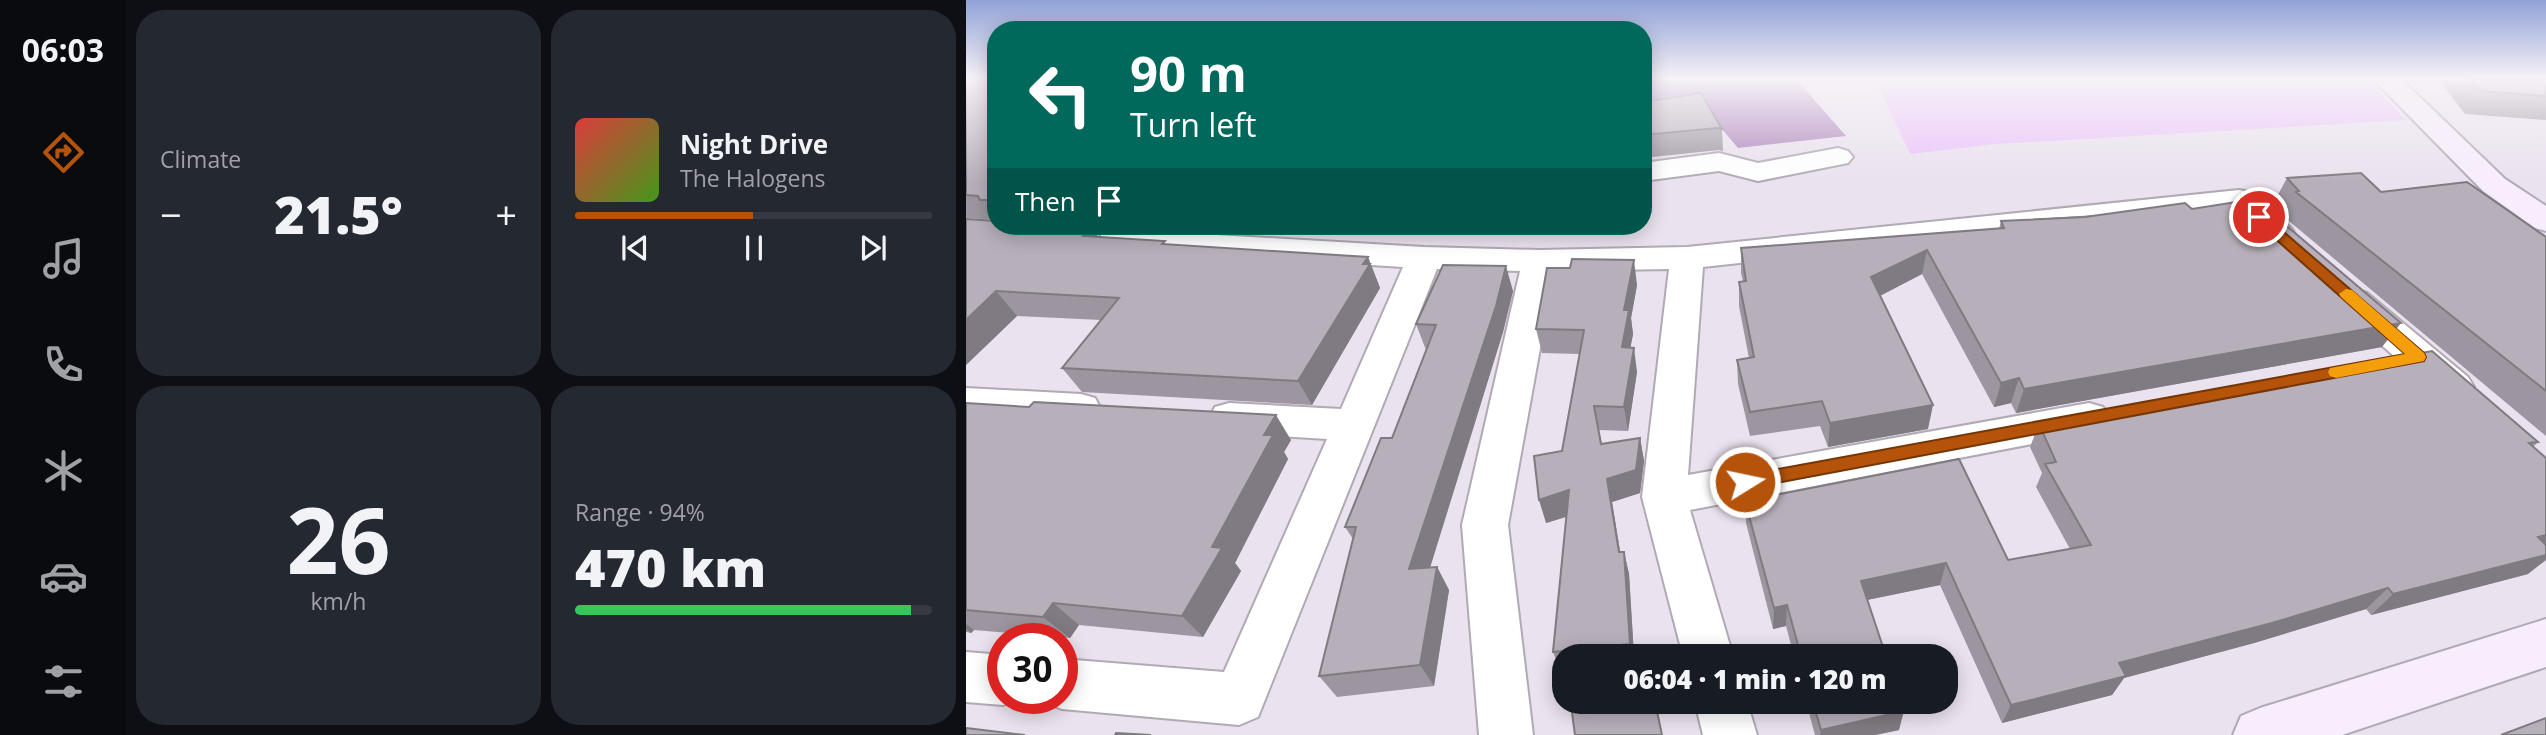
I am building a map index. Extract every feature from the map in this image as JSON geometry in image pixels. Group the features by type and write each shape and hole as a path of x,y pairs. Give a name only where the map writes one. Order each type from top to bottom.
{"street":[{"path":"2421,113 2494,185 2546,221"},
{"path":"1652,171 1718,162 1758,172 1838,157"},
{"path":"1175,235 1424,258 1539,261 1687,258 2239,200 2482,411"},
{"path":"1088,237 1139,235"},
{"path":"1078,685 1239,699 1424,258"},
{"path":"1687,258 1664,497 1705,644"},
{"path":"1506,735 1485,525 1539,261"},
{"path":"2377,365 2418,357"},
{"path":"966,403 1118,411"},
{"path":"1664,497 2130,410"},
{"path":"1187,415 1352,425"},
{"path":"2260,735 2546,643"},
{"path":"966,677 987,679"},
{"path":"1724,714 1730,735"}],"shaded area":[{"path":"1709,113 1826,113 1846,136 1738,148"},
{"path":"1891,113 2399,113 2406,120 1996,144 1910,154"}],"building":[{"path":"966,113 987,113 987,200 966,195"},
{"path":"1652,113 1713,113 1722,129 1652,134"},
{"path":"2361,173 2381,192 2467,182 2546,237 2546,391 2296,192 2299,191 2287,178"},
{"path":"2255,199 2401,323 2024,389 2019,378 2001,383 1927,250 1871,277 1933,405 1830,423 1822,401 1750,412 1737,360 1754,357 1739,282 1746,281 1741,248 2004,228 2001,221 2085,217 2185,203 2192,209"},
{"path":"966,219 987,220 987,235 1084,235 1165,241 1162,244 1368,257 1363,264 1370,264 1298,381 1062,368 1119,298 996,291 966,320"},
{"path":"1572,259 1634,260 1624,310 1629,310 1622,347 1634,348 1624,407 1594,406 1601,444 1640,438 1636,470 1607,479 1619,552 1624,552 1630,644 1554,644 1569,490 1539,500 1534,456 1562,451 1584,330 1536,329 1547,268 1570,268"},
{"path":"1443,265 1506,266 1496,306 1409,569 1437,567 1420,665 1319,676 1356,527 1345,527 1381,438 1392,438 1436,325 1416,324"},
{"path":"2432,351 2538,442 2529,443 2546,458 2546,535 2538,537 2546,545 2546,555 2393,594 2388,588 2272,623 2119,663 2126,676 2011,705 1946,563 1861,581 1882,644 1798,644 1787,605 1774,608 1745,501 1959,459 2008,560 2091,545 2045,464 2056,462 2039,424"},
{"path":"1034,402 1276,415 1264,435 1273,435 1212,547 1222,548 1182,616 1053,603 1043,617 966,610 966,403 1029,407"},
{"path":"1572,714 1658,714 1662,735 1575,735"},
{"path":"1816,714 1891,714 1821,730"},
{"path":"2546,718 2546,735 2501,735"},
{"path":"966,728 1025,735 966,735"},
{"path":"1116,733 1151,735 1115,735"}],"slow traffic":[{"path":"2336,372 2418,357 2346,294"}],"route":[{"path":"1745,482 2418,357 2259,217"}]}
